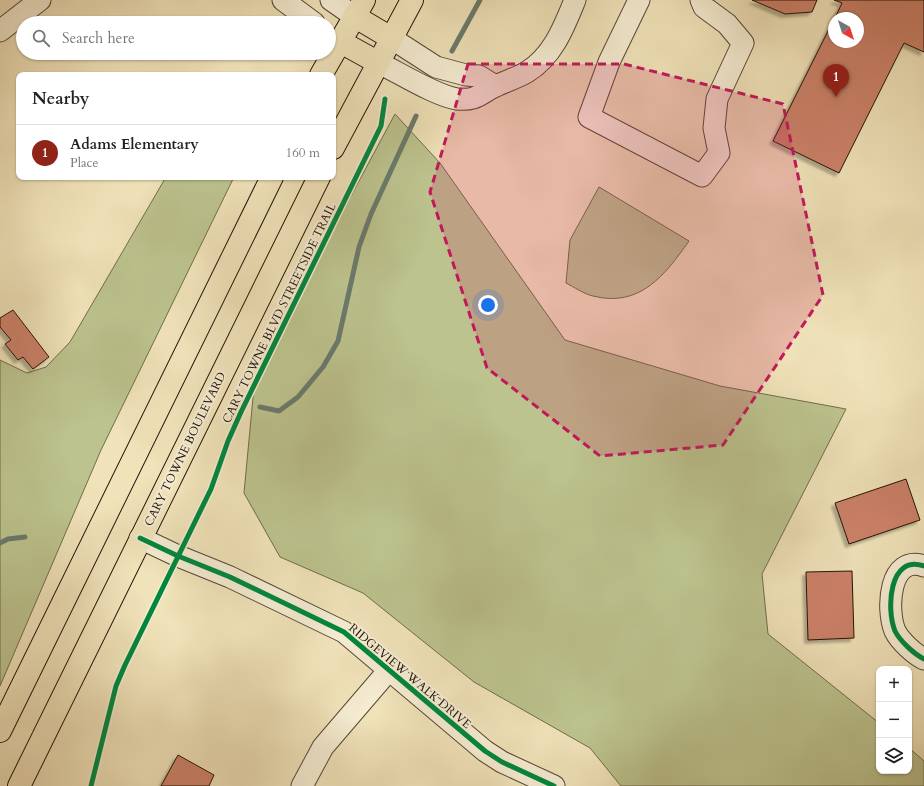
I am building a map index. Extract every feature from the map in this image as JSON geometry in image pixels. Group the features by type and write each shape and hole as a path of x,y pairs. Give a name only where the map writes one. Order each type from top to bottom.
{"main road":[{"path":"336,142 412,0"},
{"path":"336,36 359,8 391,38"},
{"path":"336,39 378,62"},
{"path":"322,72 326,60"},
{"path":"0,731 271,180"},
{"name":"CARY TOWNE BOULEVARD","path":"19,786 318,180"}],"street":[{"path":"19,16 40,0"},
{"path":"283,0 305,16"},
{"path":"331,0 359,8"},
{"path":"378,62 441,94 457,99 477,98 495,86 526,72 548,53 564,28 576,0"},
{"path":"639,0 609,62 589,117 702,176 719,153 714,128 717,99 743,43 727,24 704,7 701,0"},
{"path":"0,31 16,19"},
{"path":"391,38 436,67 466,75 479,76 495,86"},
{"name":"RIDGEVIEW WALK DRIVE","path":"140,538 178,556 230,577 344,632 485,751 508,765 554,786"},
{"path":"924,566 915,563 903,567 894,580 890,606 896,631 907,645 924,659"},
{"path":"302,786 323,747 389,670"}],"highlighted area":[{"path":"468,64 624,64 783,104 823,295 723,445 600,456 487,368 430,192"}],"green space":[{"path":"395,114 440,163 565,340 720,386 846,409 762,574 768,634 876,721 876,774 912,774 912,751 924,761 924,786 621,786 590,748 474,682 363,593 280,557 244,493 254,387 346,205"},
{"path":"164,180 233,180 101,450 0,686 0,360 27,373 46,367 70,342"},
{"path":"599,187 689,241 660,277 650,286 638,293 624,297 610,298 593,296 566,283 570,240"}],"building":[{"path":"752,0 817,0 812,12 785,14"},
{"path":"834,0 924,0 924,52 904,43 839,173 773,141 828,31 828,48 864,48 864,12 838,12 842,3"},
{"path":"13,310 49,357 33,369 23,357 18,360 5,344 11,340 0,327 0,318"},
{"path":"906,479 920,520 849,544 835,503"},
{"path":"852,571 854,638 808,640 806,572"},
{"path":"178,755 214,775 209,786 161,786"}],"waterway":[{"path":"452,51 480,0"},
{"path":"260,407 279,411 298,397 323,367 338,341 359,247 371,214 416,116"},
{"path":"0,543 8,539 25,537"}],"cycle path":[{"name":"CARY TOWNE BLVD STREETSIDE TRAIL","path":"91,786 116,686 211,489 228,441 241,412 381,126 385,99"},
{"path":"140,538 178,556 230,577 344,632 485,751 502,762 554,786"},
{"path":"924,566 912,564 903,568 897,575 891,598 892,621 897,635 908,647 924,659"}],"place":[{"name":"Adams Elementary","path":"836,97"}]}
